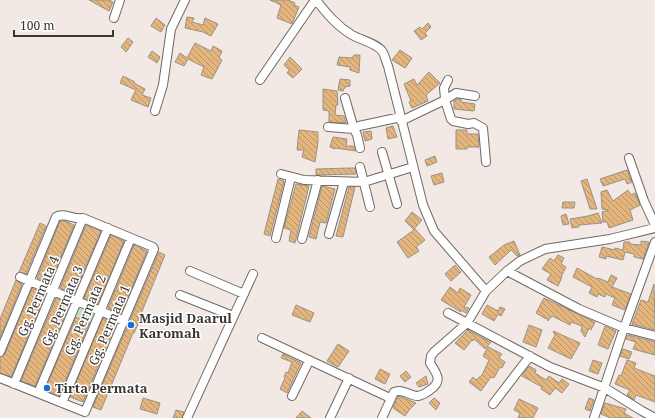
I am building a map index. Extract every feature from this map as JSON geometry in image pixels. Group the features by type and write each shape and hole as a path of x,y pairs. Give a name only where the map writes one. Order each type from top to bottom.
{"street":[{"path":"114,18 120,0"},
{"path":"155,111 163,85 171,29 185,0"},
{"path":"260,80 314,0 335,22 353,35 378,47 383,52 388,66 413,167 426,212 434,231 453,255 486,291"},
{"path":"448,80 444,88 445,100 451,119 453,121 468,124 474,123 483,128 486,162"},
{"path":"328,127 354,129 359,126 401,119 445,100 456,93 475,96"},
{"path":"345,98 360,148"},
{"path":"382,152 397,204"},
{"path":"382,418 394,392 401,391 417,396 422,395 437,384 438,375 430,363 431,356 467,323 486,291 520,261 545,249 610,239 655,227 629,158"},
{"path":"360,167 370,207"},
{"path":"281,174 304,180 364,182 413,167"},
{"path":"276,238 291,177"},
{"path":"302,238 318,180"},
{"path":"329,234 344,182"},
{"path":"0,352 58,215 61,214 77,219 83,218 131,238"},
{"name":"Gg. Permata 4","path":"14,384 83,218"},
{"name":"Gg. Permata 3","path":"38,393 108,228"},
{"name":"Gg. Permata 1","path":"62,403 85,412 124,320 154,248 131,238"},
{"name":"Gg. Permata 2","path":"62,403 131,238"},
{"path":"594,418 655,242"},
{"path":"190,271 244,294"},
{"path":"507,271 575,307 624,328 655,336"},
{"path":"188,418 253,274"},
{"path":"20,277 124,320"},
{"path":"180,295 234,316"},
{"path":"448,313 550,367 605,388 655,418"},
{"path":"262,338 390,398"},
{"path":"494,404 530,356"},
{"path":"292,396 309,361"},
{"path":"0,378 62,403"},
{"path":"330,418 349,378"}],"green space":[{"path":"77,304 96,312 92,322 73,314"}],"building":[{"path":"89,0 109,0 113,2 109,11"},
{"path":"270,0 288,0 295,3 294,5 299,7 292,24 277,18 281,5"},
{"path":"187,17 194,18 192,22 203,25 205,18 218,24 211,36 203,32 185,28"},
{"path":"156,18 165,25 161,32 151,26"},
{"path":"428,23 431,27 425,33 427,36 421,40 414,31 420,27 422,29"},
{"path":"128,38 133,42 126,52 121,47"},
{"path":"195,43 211,51 213,46 222,51 219,58 222,60 212,79 201,75 204,67 188,59 184,66 175,62 180,53 187,58"},
{"path":"400,50 412,58 405,68 392,60"},
{"path":"152,51 160,57 157,63 148,57"},
{"path":"354,55 360,55 359,73 350,70 350,67 337,65 339,57 351,58"},
{"path":"290,57 302,69 293,78 287,73 289,70 284,65"},
{"path":"429,72 440,83 426,95 428,101 412,108 409,102 411,101 404,84 414,79 417,85"},
{"path":"123,76 145,89 142,95 151,98 148,107 131,100 136,90 120,83"},
{"path":"340,79 350,80 350,86 345,87 343,91 338,90"},
{"path":"323,89 337,91 338,105 336,105 335,115 344,116 346,123 329,122 329,111 323,110"},
{"path":"461,99 461,102 475,104 474,111 454,109 454,101"},
{"path":"393,126 397,137 388,139 386,128"},
{"path":"299,130 318,132 315,162 302,157 304,150 297,150"},
{"path":"456,130 467,130 467,134 478,134 479,147 456,149"},
{"path":"371,131 372,139 365,141 363,132"},
{"path":"333,137 347,139 346,146 354,146 356,151 335,149 330,147"},
{"path":"435,156 437,162 427,166 425,160"},
{"path":"355,168 356,174 316,175 316,169"},
{"path":"627,170 632,182 627,184 625,179 603,186 600,179"},
{"path":"442,173 444,182 434,185 431,176"},
{"path":"278,179 284,181 270,236 264,234"},
{"path":"587,179 597,209 590,209 581,181"},
{"path":"296,184 309,186 295,243 289,241 291,230 284,228"},
{"path":"322,186 335,189 326,223 320,222 316,239 309,237"},
{"path":"349,187 355,187 343,237 336,236"},
{"path":"607,190 613,201 628,190 631,195 635,193 640,205 630,210 633,220 609,228 607,222 603,222 602,212 609,210 602,209 601,192"},
{"path":"563,202 575,202 574,208 562,208"},
{"path":"412,212 422,220 414,229 425,240 416,247 419,251 408,258 397,242 414,230 405,221"},
{"path":"598,213 602,223 579,225 579,227 572,228 570,219"},
{"path":"566,214 569,224 563,225 561,216"},
{"path":"60,221 65,221 74,225 50,284 37,278"},
{"path":"40,223 46,226 26,274 19,272"},
{"path":"86,225 101,231 74,294 60,288"},
{"path":"111,235 124,241 98,304 84,298"},
{"path":"514,241 520,255 517,256 511,250 495,265 489,257 504,245"},
{"path":"641,241 649,242 643,259 634,257 634,254 625,252 623,260 606,256 606,259 599,257 602,247 623,250 624,242 641,245"},
{"path":"134,245 147,251 121,314 108,308"},
{"path":"159,252 165,255 138,321 139,322 101,410 93,407"},
{"path":"558,255 564,258 561,264 566,267 558,286 547,280 551,274 542,269 550,258 554,261"},
{"path":"455,265 461,272 451,281 445,274"},
{"path":"577,268 597,279 598,278 608,282 611,275 617,278 612,287 631,294 625,310 612,305 615,298 606,294 605,297 598,294 597,297 589,293 592,287 573,277"},
{"path":"16,280 22,284 0,338 0,319"},
{"path":"654,284 655,330 632,324 641,300 648,302"},
{"path":"450,287 458,293 460,288 471,295 464,307 469,308 466,313 461,310 461,312 441,300"},
{"path":"32,288 46,294 11,377 0,373 0,357 5,354"},
{"path":"56,298 70,304 35,386 21,381"},
{"path":"544,298 595,322 591,330 589,328 585,337 581,331 582,326 571,322 570,325 552,316 548,321 547,318 546,319 536,313"},
{"path":"296,305 314,313 310,322 292,315"},
{"path":"487,305 498,311 500,307 505,309 501,316 498,314 494,321 482,314"},
{"path":"76,317 90,322 59,396 45,390"},
{"path":"103,318 116,324 83,402 70,397"},
{"path":"529,325 542,330 536,347 523,342"},
{"path":"605,326 616,331 608,349 598,345"},
{"path":"468,330 491,342 485,349 474,339 464,350 455,343"},
{"path":"553,331 580,343 571,359 548,348 555,335"},
{"path":"628,335 655,342 655,355 633,349 636,342 626,339"},
{"path":"338,344 349,351 338,367 327,361"},
{"path":"488,347 502,354 499,358 505,362 502,368 500,367 494,378 491,377 481,391 469,382 473,377 476,380 482,375 489,360 483,356"},
{"path":"623,349 632,352 629,359 620,356"},
{"path":"283,354 301,363 287,393 280,389 286,372 288,373 292,362 281,358"},
{"path":"593,360 602,363 598,374 589,371"},
{"path":"627,360 636,363 634,368 655,376 655,402 636,395 634,400 627,395 630,390 615,384 619,375 621,376"},
{"path":"529,366 536,370 535,373 546,380 549,376 559,383 562,379 569,384 562,393 555,388 550,395 541,389 542,387 522,376"},
{"path":"380,369 390,374 385,384 375,379"},
{"path":"406,371 411,377 405,382 400,376"},
{"path":"426,376 428,384 419,387 416,383"},
{"path":"398,396 416,403 405,416 393,408"},
{"path":"143,398 160,403 157,414 140,409"},
{"path":"434,398 440,403 436,410 429,403"},
{"path":"589,398 594,400 590,411 585,409"},
{"path":"519,399 538,408 533,418 518,418 520,413 514,410"},
{"path":"605,403 626,409 624,413 633,418 611,418 601,414"},
{"path":"176,410 184,412 182,418 173,418"},
{"path":"302,411 311,418 296,418"}],"place":[{"name":"Masjid Daarul Karomah","path":"131,325"},
{"name":"Tirta Permata","path":"47,388"}]}
